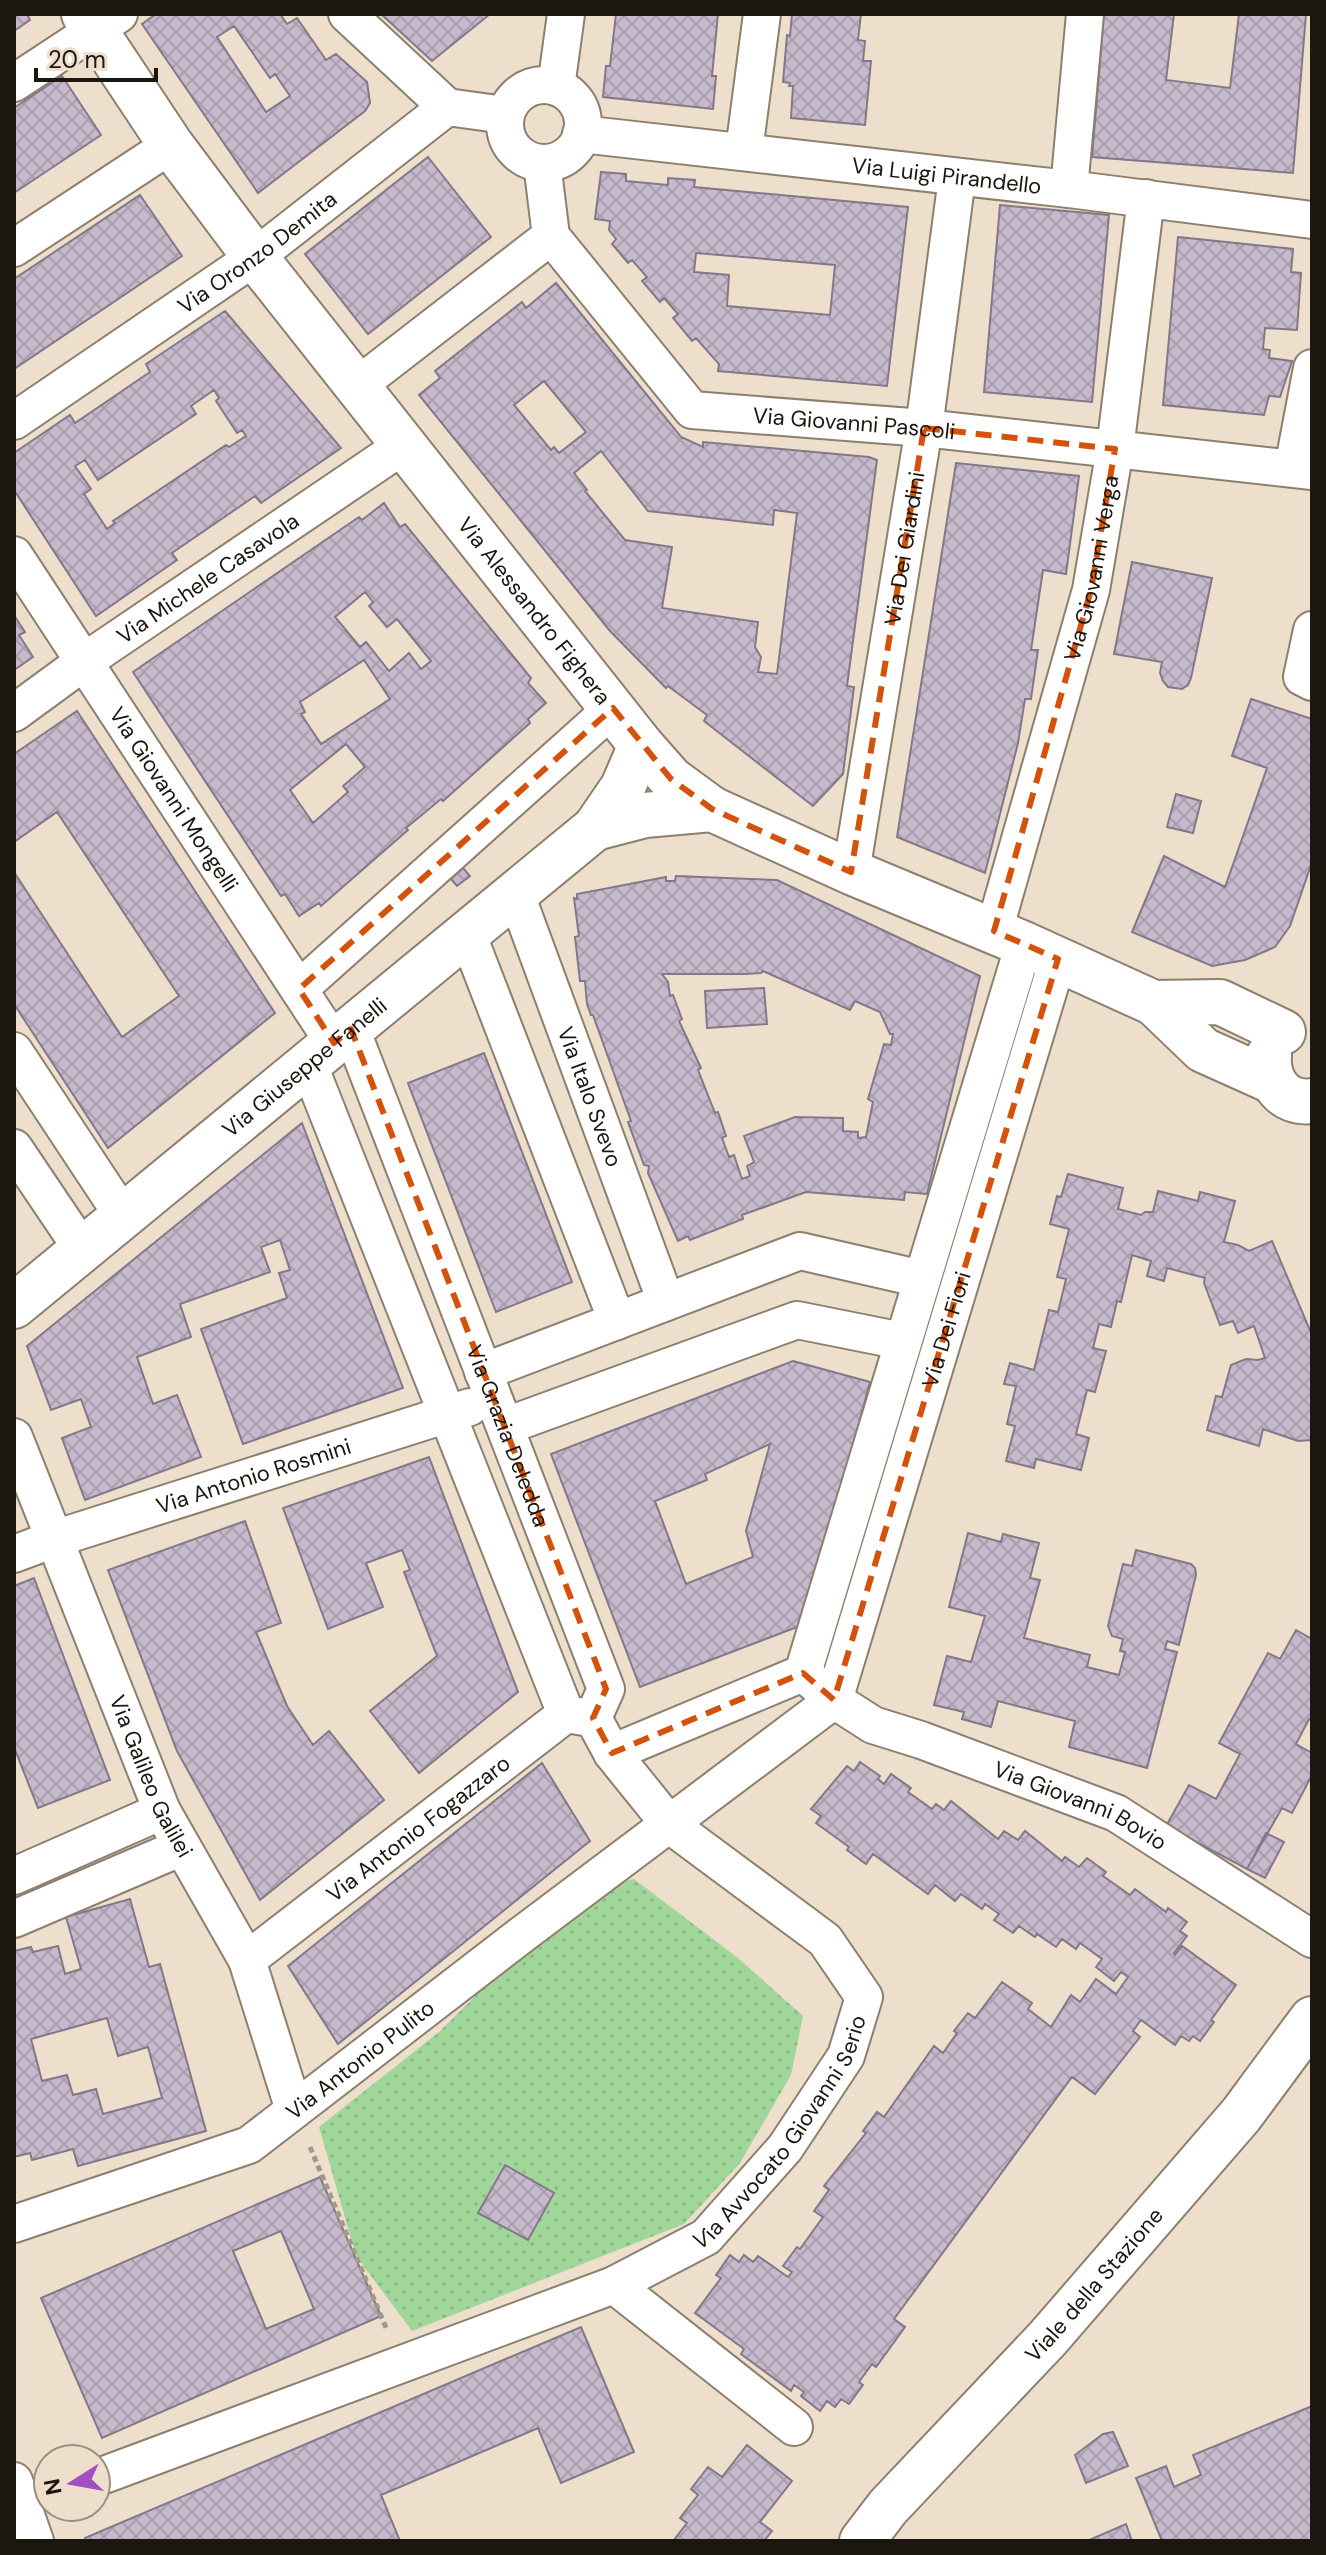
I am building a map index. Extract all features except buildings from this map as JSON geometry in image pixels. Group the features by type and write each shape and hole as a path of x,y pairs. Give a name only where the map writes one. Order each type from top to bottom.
{"street":[{"path":"347,14 447,107 505,115"},
{"path":"556,87 566,14"},
{"path":"744,151 762,14"},
{"path":"1069,189 1085,14"},
{"path":"14,83 99,20"},
{"name":"Via Alessandro Fighera","path":"99,20 171,145 255,257 671,779 712,809 1154,1003"},
{"path":"532,86 556,87 567,92 575,101 582,123 581,134 576,145 563,157 542,163 528,160 509,142 505,115 510,103 532,86"},
{"name":"Via Oronzo Demita","path":"14,421 255,257 447,107"},
{"name":"Via Luigi Pirandello","path":"581,134 1146,198 1312,220"},
{"path":"14,248 171,145"},
{"path":"357,386 551,236 542,163"},
{"name":"Via Dei Giardini","path":"851,872 924,428 957,178"},
{"name":"Via Giovanni Verga","path":"1025,944 1115,449 1146,198"},
{"name":"Via Giovanni Pascoli","path":"551,236 692,410 924,428 1302,470"},
{"path":"1302,470 1312,368"},
{"name":"Via Michele Casavola","path":"14,713 85,661 404,445"},
{"name":"Via Giovanni Mongelli","path":"14,555 299,989 331,1045"},
{"path":"1312,630 1302,677 1312,682"},
{"path":"299,989 613,708"},
{"path":"595,828 623,787 641,745"},
{"path":"595,828 645,815 712,809"},
{"name":"Via Giuseppe Fanelli","path":"14,1306 595,828"},
{"name":"Via Italo Svevo","path":"515,892 666,1302"},
{"path":"467,933 617,1321"},
{"name":"Via Dei Fiori","path":"803,1673 1025,944"},
{"name":"Via Dei Fiori","path":"834,1700 1025,944"},
{"path":"1154,1003 1220,1002 1304,1023"},
{"path":"1154,1003 1203,1050 1272,1081"},
{"path":"1304,1023 1274,1042 1268,1068 1280,1092 1292,1099 1312,1101"},
{"path":"331,1045 447,1414 580,1716 670,1825 834,1700 803,1673 612,1753"},
{"name":"Via Grazia Deledda","path":"331,1045 494,1399 606,1689 580,1716"},
{"path":"14,1051 123,1216"},
{"path":"14,1148 82,1249"},
{"name":"Via Antonio Rosmini","path":"494,1399 617,1321 800,1251 922,1279"},
{"name":"Via Antonio Rosmini","path":"14,1554 494,1399 797,1320 902,1341"},
{"name":"Via Galileo Galilei","path":"14,1437 162,1811 247,1960 294,2110"},
{"name":"Via Giovanni Bovio","path":"834,1700 873,1725 1116,1813 1312,1939"},
{"name":"Via Antonio Fogazzaro","path":"247,1960 580,1716"},
{"path":"14,1876 162,1811"},
{"name":"Via Antonio Pulito","path":"14,2224 249,2145 670,1825"},
{"name":"Via Avvocato Giovanni Serio","path":"112,2472 614,2285 706,2237 785,2148 846,2056 864,1997 825,1940 670,1825"},
{"path":"14,1919 182,1847"},
{"name":"Viale della Stazione","path":"862,2541 888,2507 1048,2338 1241,2115 1312,2019"},
{"path":"614,2285 794,2427"},
{"path":"25,2497 35,2541"}],"path":[{"path":"294,2110 402,2364"}],"highlighted area":[{"path":"924,428 1115,449 1091,590 994,931 1058,959 834,1700 803,1673 612,1753 593,1718 606,1689 351,1029 334,1043 299,989 613,708 671,779 712,809 851,872"}],"green space":[{"path":"634,1879 738,1958 803,2016 791,2075 740,2163 684,2224 412,2331 356,2256 319,2127 439,2032 583,1889"}]}
